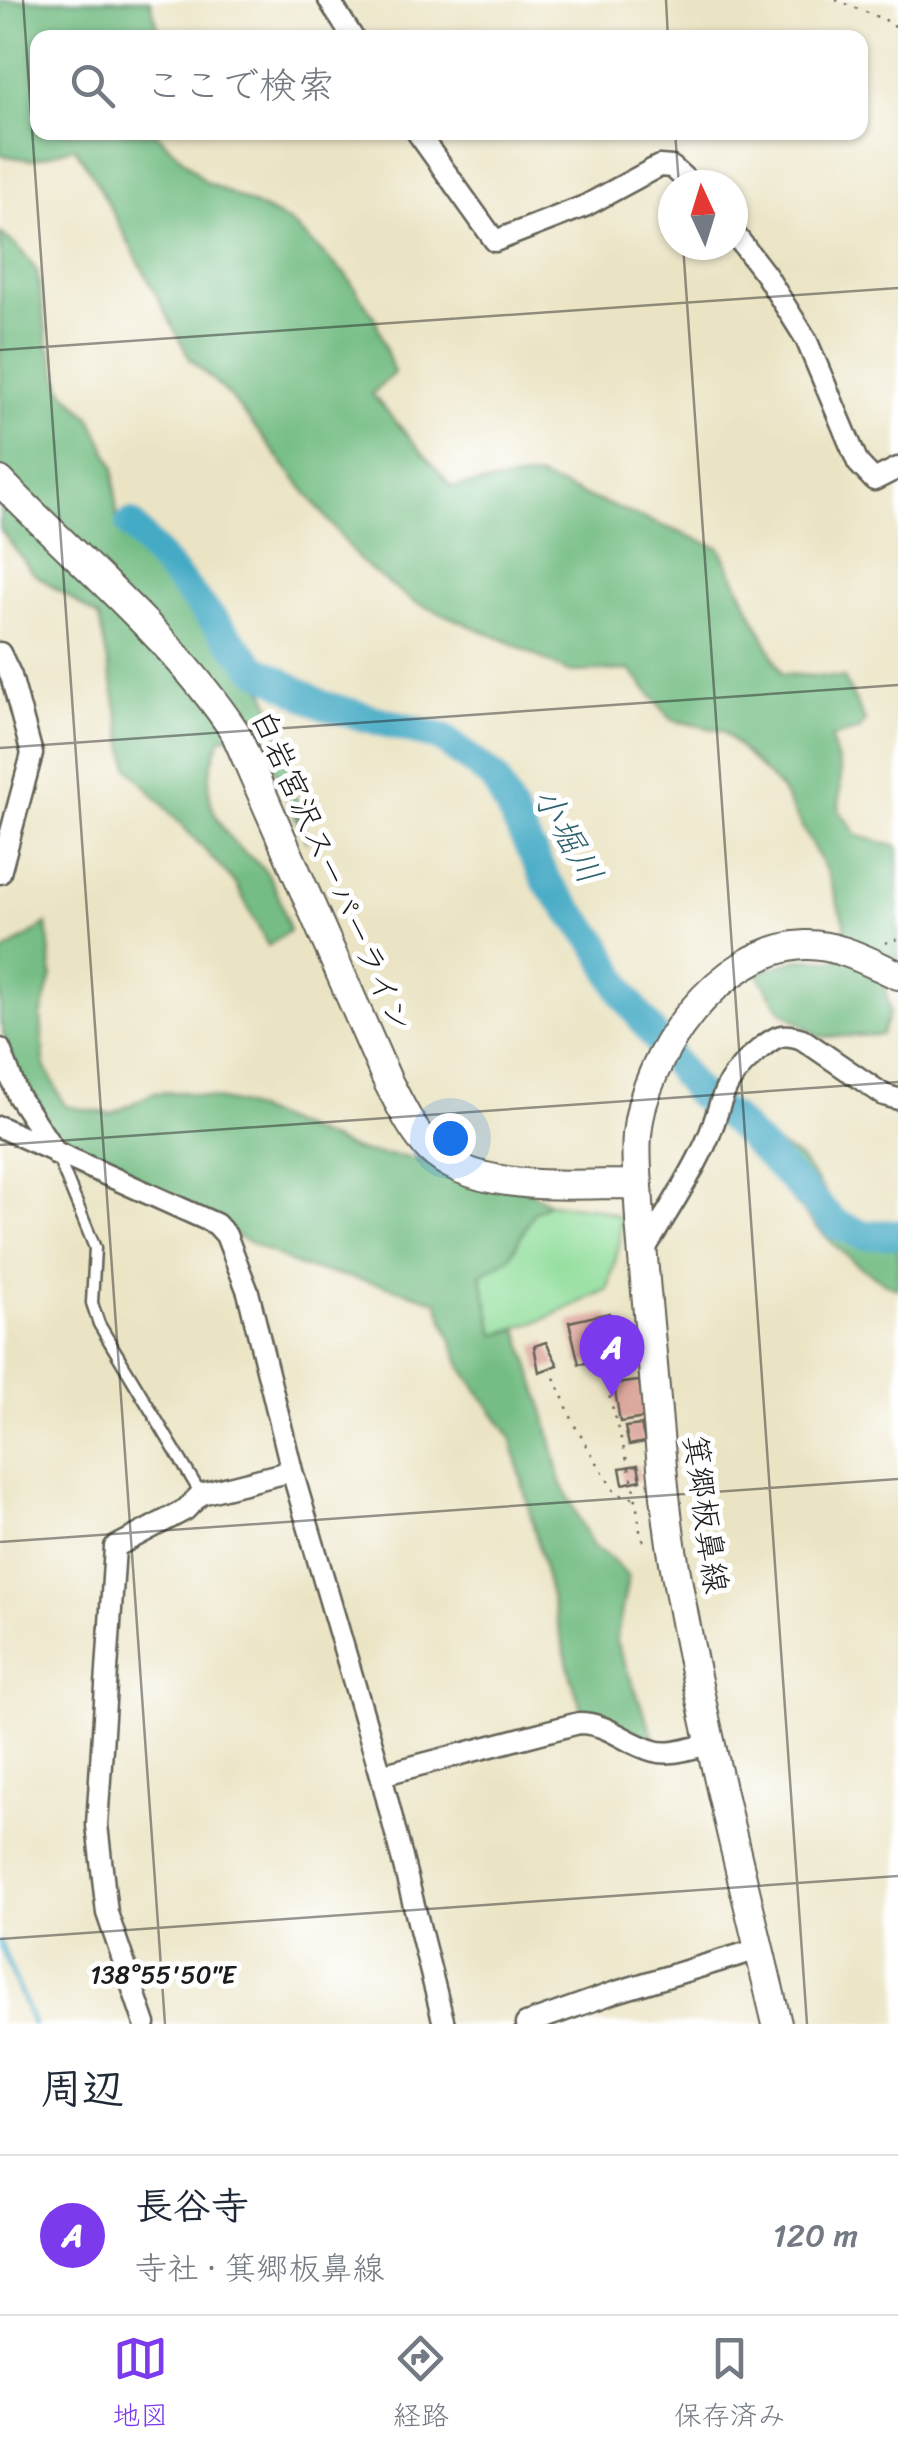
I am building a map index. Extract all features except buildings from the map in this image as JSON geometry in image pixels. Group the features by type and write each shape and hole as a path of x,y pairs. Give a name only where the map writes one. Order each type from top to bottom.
{"main road":[{"name":"白岩宮沢スーパーライン","path":"0,481 164,645 235,732 388,1082 414,1130 429,1148 448,1163 508,1182 638,1184"},
{"name":"箕郷板鼻線","path":"778,2024 710,1744 672,1547 642,1254 636,1137 656,1065 690,1014 722,981 764,954 804,945 844,951 898,975"}],"street":[{"path":"329,0 349,30"},
{"path":"423,140 495,241 585,206 659,166 675,170"},
{"path":"748,252 806,339 858,463 874,480 898,468"},
{"path":"0,654 11,676 32,754 0,874"},
{"path":"642,1254 702,1152 722,1091 735,1070 775,1036 786,1034 802,1039 884,1095 898,1099"},
{"path":"0,1049 18,1096 57,1156"},
{"path":"0,1127 57,1156 216,1224 226,1236 248,1292 292,1471 380,1775 444,2024"},
{"path":"145,2024 108,1913 97,1825 113,1553 117,1544 186,1510 201,1494 292,1471"},
{"path":"380,1775 579,1723 596,1723 654,1751 710,1744"},
{"path":"526,2024 759,1949"}],"lane":[{"path":"57,1156 95,1248 92,1302 99,1324 201,1494"}],"path":[{"path":"836,0 890,22 898,30"},
{"path":"601,1366 633,1482"},
{"path":"603,1372 653,1367"},
{"path":"550,1368 575,1426 616,1494 636,1498"}],"green space":[{"path":"0,0 150,0 159,30 30,30 30,140 163,140 206,182 290,222 346,275 375,318 394,373 372,394 452,487 537,477 720,548 782,674 844,678 865,721 859,730 831,738 841,773 839,810 858,836 898,847 898,971 884,983 890,1012 881,1035 820,1037 781,1010 757,973 798,959 838,960 845,925 828,874 781,789 723,731 672,720 630,670 568,672 412,601 362,563 229,395 190,359 93,175 74,147 32,160 0,155"},
{"path":"0,233 17,246 37,271 48,343 63,390 91,418 114,466 117,524 265,691 307,843 257,731 221,738 211,768 209,795 226,833 266,872 280,901 289,931 268,946 236,884 129,768 99,618 32,572 0,529"},
{"path":"47,924 52,976 41,1016 44,1064 65,1106 111,1114 153,1093 183,1092 240,1104 358,1151 425,1160 528,1191 549,1203 533,1213 510,1257 481,1275 495,1335 518,1329 561,1482 593,1547 612,1559 628,1577 616,1642 655,1740 583,1714 511,1437 462,1368 437,1301 298,1266 63,1150 27,1097 0,1022 0,954"},
{"path":"757,1132 799,1158 837,1208 863,1225 898,1223 898,1289 834,1245 745,1151 739,1142 740,1133"},
{"path":"549,1203 597,1208 620,1217 620,1241 608,1289 545,1319 495,1335 481,1274 510,1257 533,1213"}],"waterway":[{"name":"小堀川","path":"130,524 254,667 322,705 442,738 494,778 547,882 597,944 624,995 696,1092 732,1119 836,1224 863,1235 898,1234"},
{"path":"0,1943 33,2024"}],"place":[{"name":"長谷寺","path":"612,1397"}]}
